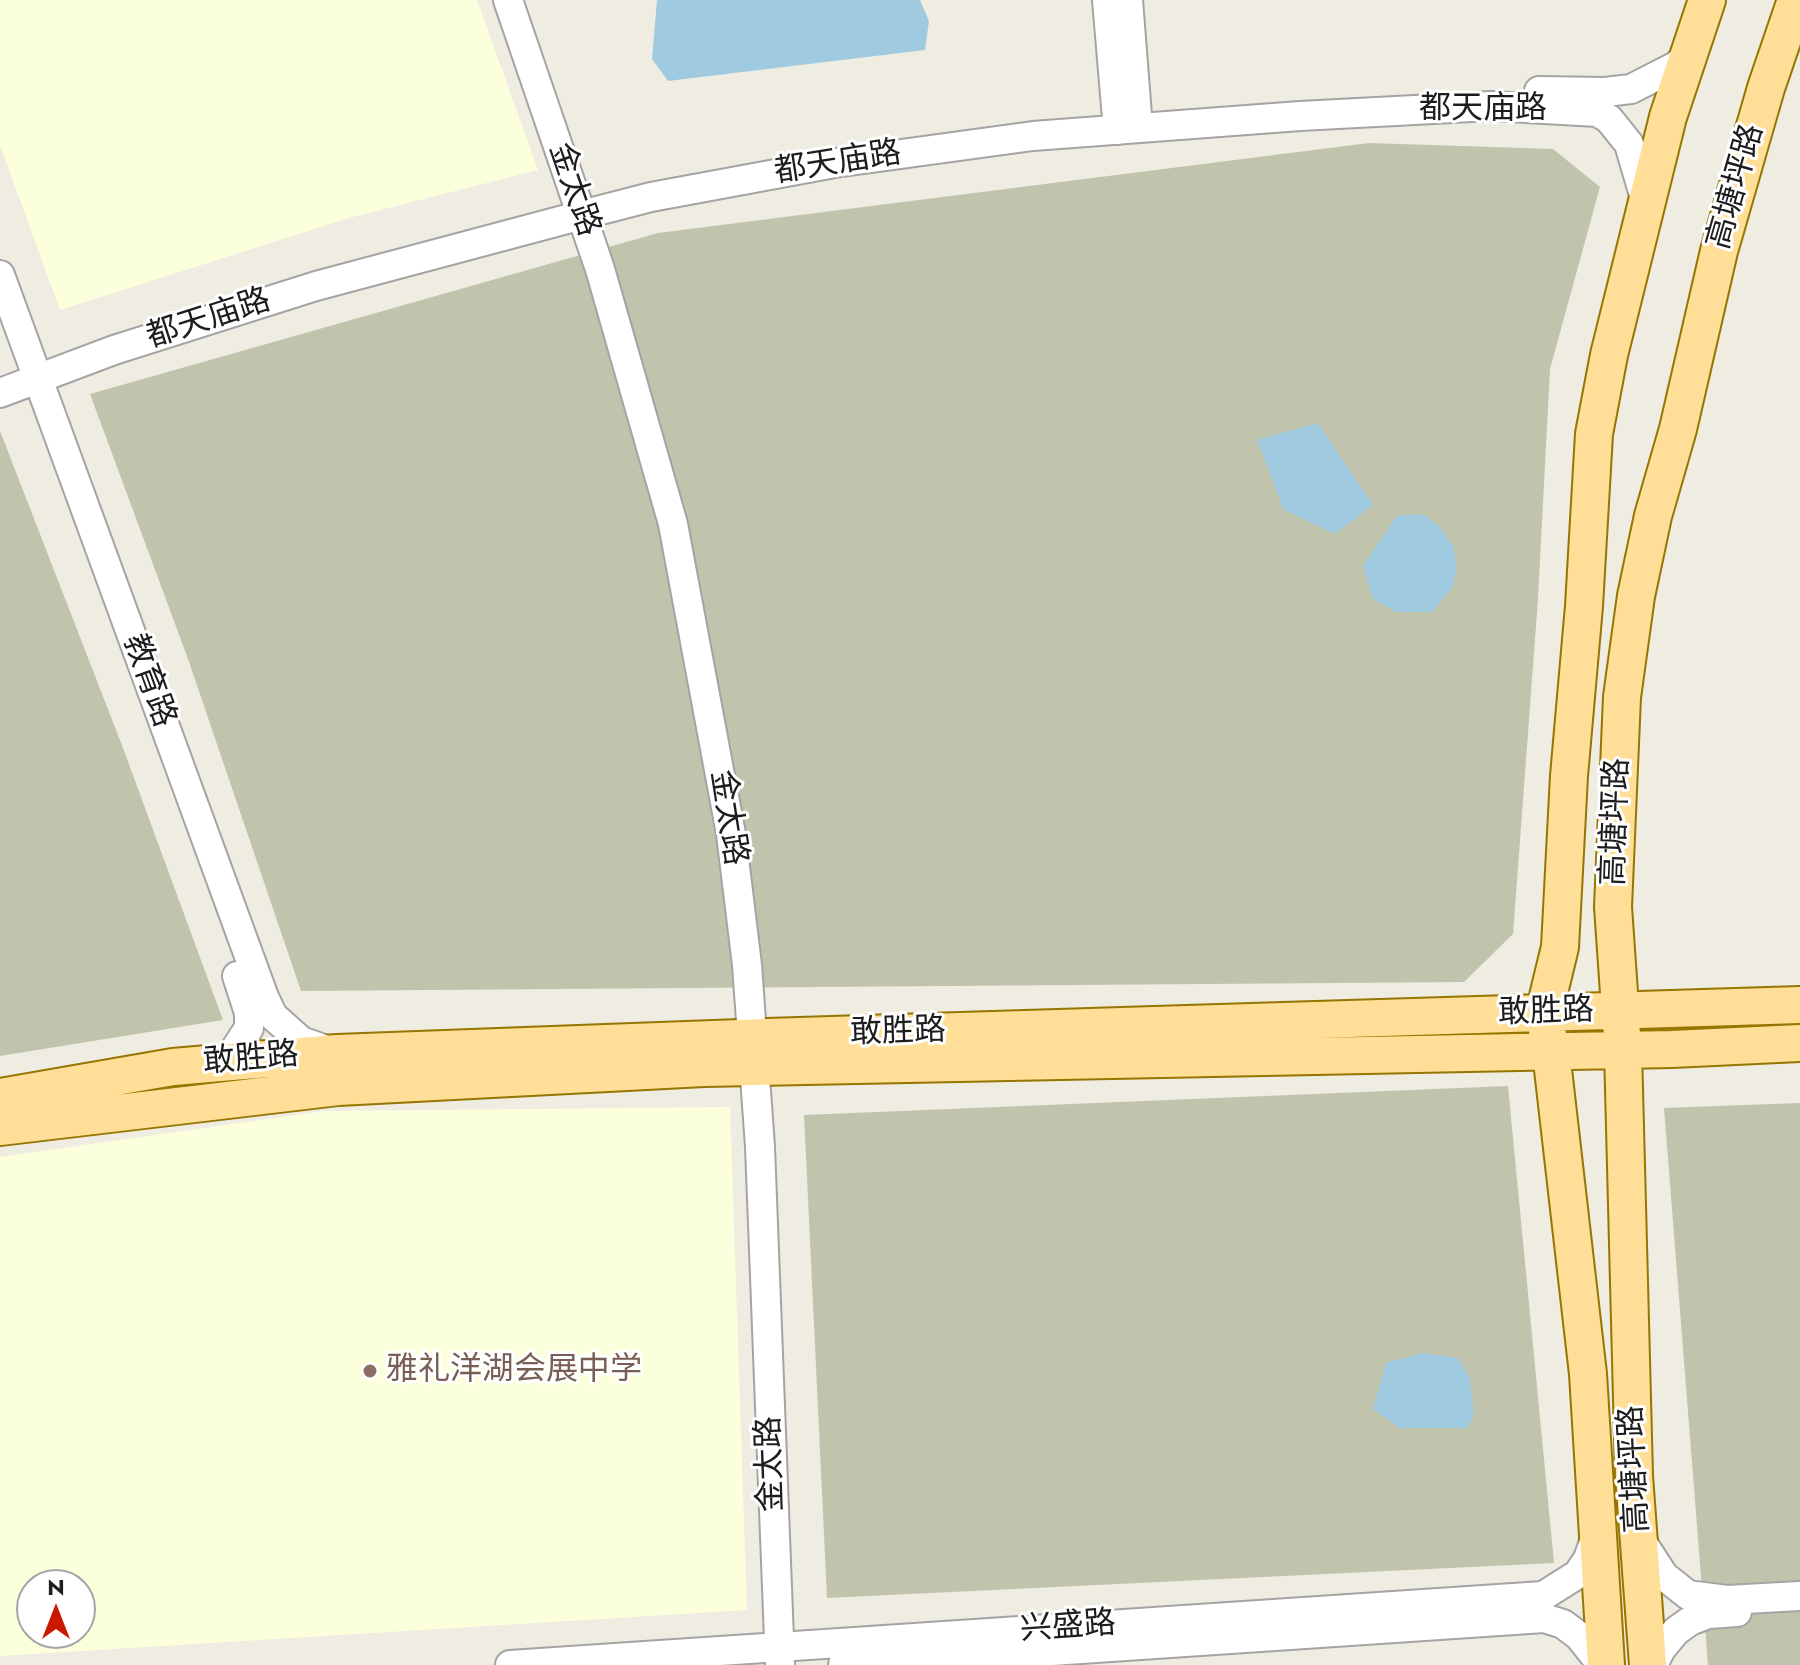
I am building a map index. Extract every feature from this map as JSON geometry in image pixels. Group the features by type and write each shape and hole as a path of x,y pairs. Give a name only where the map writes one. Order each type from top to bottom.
{"main road":[{"name":"高塘坪路","path":"1604,1665 1588,1374 1544,1013 1560,947 1594,434 1609,355 1668,117 1707,0"},
{"name":"高塘坪路","path":"1650,1665 1634,1476 1623,1050 1613,907 1622,697 1636,596 1730,210 1796,0"},
{"name":"敢胜路","path":"0,1127 338,1087 761,1052 1544,1013 1800,1005"},
{"name":"敢胜路","path":"0,1097 173,1067 337,1053 1551,1052 1800,1043"}],"street":[{"name":"金太路","path":"508,0 657,399 689,519 718,664 746,830 761,962 761,1052 788,1656"},
{"name":"金太路","path":"527,0 586,205"},
{"path":"1107,0 1128,122"},
{"path":"1128,0 1128,122"},
{"name":"都天庙路","path":"18,376 114,350 586,205 651,197 835,163 1128,122 1492,90 1605,92 1631,89 1676,66 1688,55"},
{"name":"都天庙路","path":"1128,122 1491,106 1597,112 1609,119 1629,144 1646,203"},
{"name":"教育路","path":"0,275 18,376 264,997 273,1016 301,1041 337,1053"},
{"name":"教育路","path":"0,320 244,994 249,1028 232,1054 219,1063"},
{"name":"兴盛路","path":"510,1665 788,1656 1543,1596 1578,1574 1588,1559 1596,1536"},
{"path":"1639,1536 1664,1576 1688,1595 1727,1600 1800,1596"},
{"path":"1650,1665 1676,1631 1708,1614 1800,1609"},
{"name":"兴盛路","path":"843,1665 1544,1618 1563,1624 1579,1636 1604,1665"}],"shaded area":[{"path":"0,0 477,0 538,170 349,218 60,310 0,145"},
{"path":"1369,143 1553,149 1600,187 1550,369 1538,599 1513,934 1464,982 301,991 188,659 90,394 658,233"},
{"path":"0,431 123,748 223,1020 0,1056"},
{"path":"1508,1086 1554,1563 827,1598 804,1115"},
{"path":"1800,1103 1800,1665 1708,1665 1664,1108"},
{"name":"雅礼洋湖会展中学","path":"730,1107 747,1610 0,1656 0,1157 324,1111"}],"water":[{"path":"657,0 920,0 929,21 925,50 668,81 652,59"},
{"path":"1318,423 1373,505 1335,534 1284,510 1257,440"},
{"path":"1423,514 1439,526 1453,546 1457,566 1452,588 1432,612 1396,612 1373,599 1363,566 1397,516"},
{"path":"1422,1353 1458,1358 1470,1379 1474,1416 1467,1428 1400,1428 1373,1409 1386,1363"}],"place":[{"name":"雅礼洋湖会展中学","path":"370,1371"}]}
